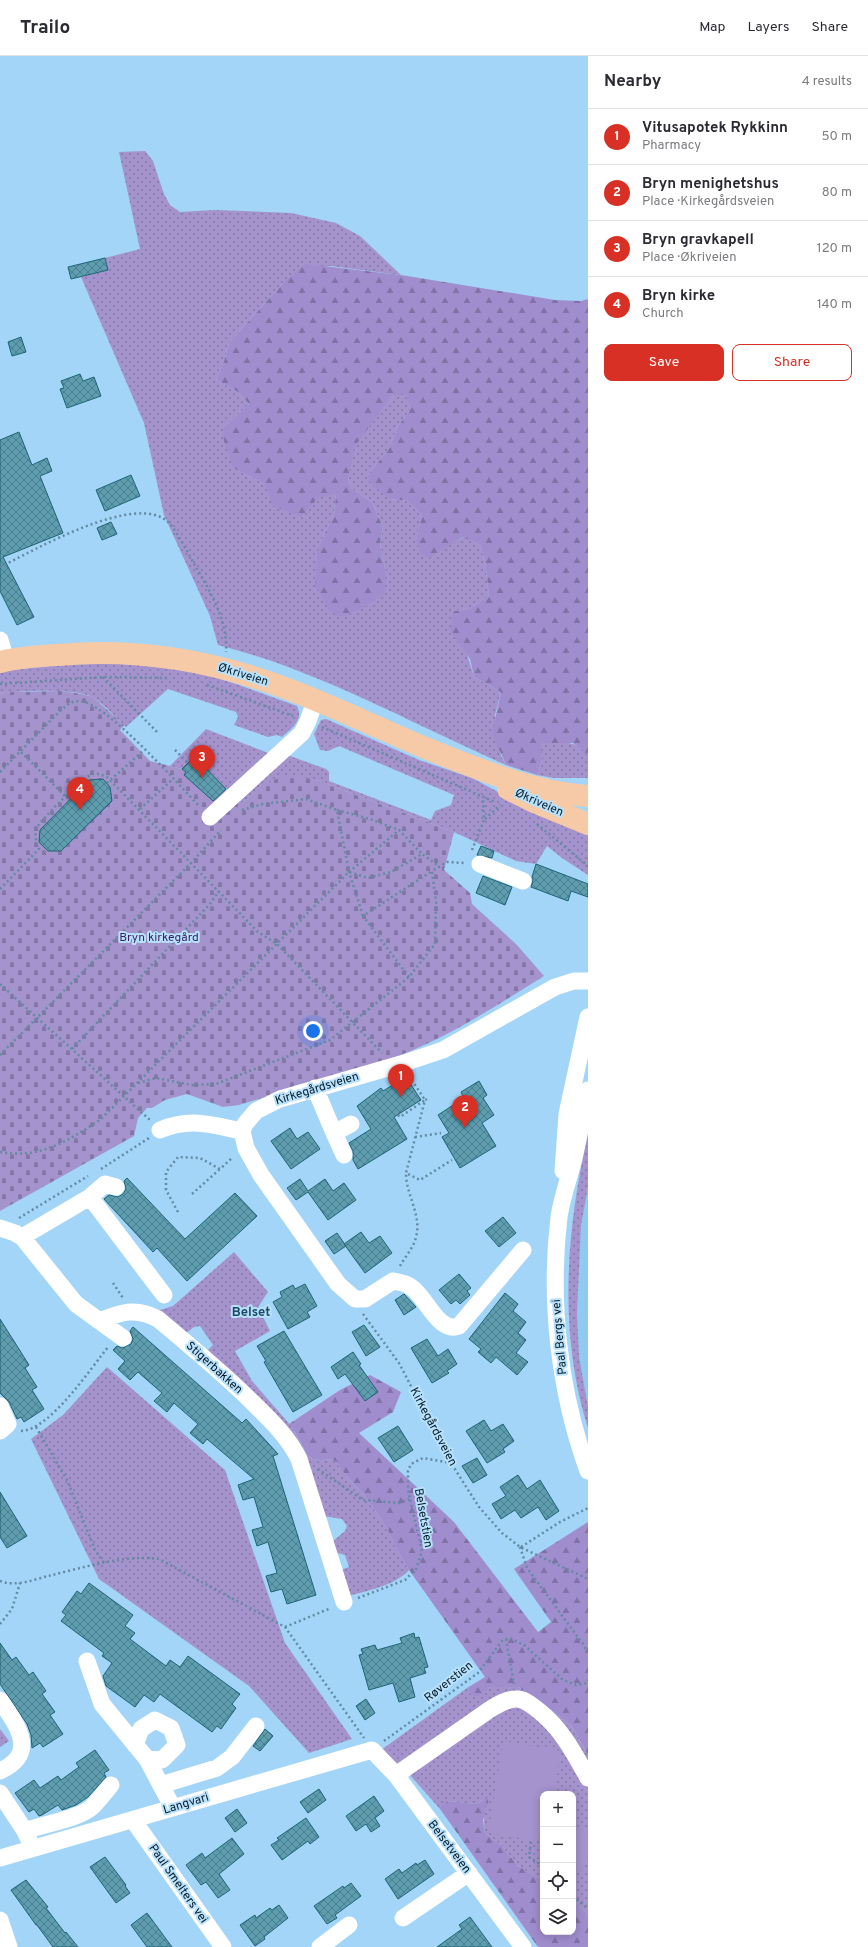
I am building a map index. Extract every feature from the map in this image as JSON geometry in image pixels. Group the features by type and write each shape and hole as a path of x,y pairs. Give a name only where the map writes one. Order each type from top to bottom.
{"main road":[{"name":"Økriveien","path":"2,654 81,652 114,653 170,657 223,668 251,676 315,701 471,767 538,787 564,793 588,796"},
{"name":"Økriveien","path":"471,767 514,792 588,824"}],"street":[{"path":"210,817 302,733 315,701"},
{"path":"474,864 523,881"},
{"name":"Kirkegårdsveien","path":"242,1131 245,1124 256,1111 280,1099 396,1066 443,1050 555,987 574,981 588,981"},
{"name":"Paal Bergs vei","path":"588,1017 583,1080 567,1114 563,1157 562,1201 556,1263 556,1306 559,1349 572,1417 588,1471"},
{"path":"315,1088 344,1155"},
{"name":"Paal Bergs vei","path":"562,1201 574,1158 588,1090"},
{"path":"160,1130 175,1124 192,1122 242,1131 246,1148 261,1175 338,1284 355,1299 365,1299 393,1281 412,1287 442,1323 455,1327 459,1326 523,1250"},
{"path":"334,1133 351,1124"},
{"path":"22,1237 90,1197 105,1184 116,1187"},
{"path":"90,1197 164,1295"},
{"path":"2,1229 22,1237 76,1304 121,1336"},
{"name":"Stigerbakken","path":"98,1321 116,1314 134,1311 146,1313 158,1319 235,1386 282,1434 293,1448 299,1459 344,1602"},
{"path":"0,1406 4,1428"},
{"path":"87,1661 102,1704 147,1759 173,1808"},
{"path":"396,1775 489,1710 500,1704 518,1699 530,1703 552,1721 566,1737 588,1778"},
{"path":"0,1700 16,1724 23,1748 19,1758 9,1767 0,1771"},
{"path":"135,1744 141,1729 155,1720 171,1728 177,1745 162,1760 147,1759"},
{"path":"161,1785 217,1768 232,1757 256,1726"},
{"name":"Belsetveien","path":"372,1750 396,1775 523,1947"},
{"name":"Langvari","path":"0,1858 372,1750"},
{"path":"25,1831 41,1824 66,1818 91,1808 111,1786"},
{"path":"0,1793 25,1831 32,1849"},
{"name":"Paul Smelters vei","path":"133,1820 223,1947"},
{"path":"403,1918 469,1873"},
{"path":"0,1920 9,1947"},
{"path":"320,1947 349,1925"}],"path":[{"path":"0,567 92,523 124,514 150,513 168,522 214,598 224,631 226,650 223,668"},
{"path":"104,677 159,734"},
{"path":"0,772 60,711 70,703 79,701 89,703 122,728 222,828 191,863 0,1055"},
{"path":"107,783 144,750"},
{"path":"175,750 188,763"},
{"path":"21,752 66,797"},
{"path":"0,889 39,849 35,840 37,827 87,777 93,774 102,775 112,780 258,932 277,944 379,1048 426,1100"},
{"path":"140,809 173,779"},
{"path":"363,916 447,862 474,864 484,820 483,797"},
{"path":"240,810 263,804 306,799 337,810 370,819 398,830 422,854 439,866"},
{"path":"484,820 500,804"},
{"path":"337,810 349,872 363,916 409,977"},
{"path":"0,1152 20,1155 61,1145 100,1120 349,872 398,830"},
{"path":"349,872 368,878 391,872 422,854"},
{"path":"137,1084 156,1078 192,1085 216,1084 330,1040 409,977 435,944 436,902 432,871"},
{"path":"72,1049 209,905 218,891"},
{"path":"0,984 160,1130 100,1169"},
{"path":"398,1115 400,1117 426,1100"},
{"path":"393,1281 417,1236 417,1222 406,1182 406,1173 426,1100"},
{"path":"415,1137 441,1133"},
{"path":"192,1194 246,1148"},
{"path":"178,1212 166,1190 166,1172 178,1157 200,1158 220,1169"},
{"path":"406,1173 420,1180 452,1160"},
{"path":"2,1229 93,1173"},
{"name":"Kirkegårdsveien","path":"355,1299 363,1314 399,1363 451,1463 479,1507 502,1533 520,1547 588,1579"},
{"path":"4,1428 19,1431 36,1427 52,1414 121,1336"},
{"path":"36,1427 67,1480 95,1550 104,1563"},
{"name":"Belsetstien","path":"285,1627 344,1602 405,1580 416,1569 422,1551 410,1499 408,1471 414,1462 423,1458 451,1463"},
{"path":"316,1468 363,1500 399,1502 410,1499"},
{"path":"588,1508 560,1522 520,1547 527,1568 588,1653"},
{"path":"0,1581 20,1583 104,1563 145,1556 159,1558 285,1627 372,1750"},
{"path":"0,1624 12,1609 20,1583"},
{"path":"518,1699 508,1657 506,1639 509,1638 524,1645 563,1680 576,1685 586,1683 588,1680"},
{"name":"Røverstien","path":"372,1750 478,1673 492,1652 502,1641 506,1639"},
{"path":"531,1842 529,1857 540,1864"},
{"path":"576,1899 588,1909"}],"shaded area":[{"path":"588,1187 588,1407 579,1356 577,1313 581,1226"}],"green space":[{"path":"145,151 153,161 164,194 170,205 180,212 215,210 291,213 336,223 360,236 401,275 330,266 284,282 229,343 224,361 216,380 238,392 249,404 224,427 233,468 265,484 302,517 318,497 336,494 334,515 318,547 386,573 380,544 383,527 372,502 352,489 348,481 354,446 394,394 405,393 411,409 398,426 388,450 367,476 390,499 407,501 422,515 416,540 448,545 464,537 480,545 485,561 489,596 469,609 454,611 474,677 501,692 495,715 501,756 506,765 329,683 256,656 218,645 210,616 164,515 144,423 81,277 108,270 105,258 140,249 119,152"},
{"path":"305,264 401,275 555,300 581,301 588,299 588,755 573,743 541,743 542,760 537,775 506,765 492,733 501,692 474,677 470,659 450,631 454,611 469,609 489,596 485,561 480,545 463,537 429,558 421,554 416,540 422,515 407,501 390,499 372,485 367,476 388,450 398,426 411,409 405,394 394,394 355,446 348,481 352,489 372,502 383,527 380,544 386,573 385,593 362,609 340,617 329,610 315,585 318,547 334,515 336,494 318,498 302,517 273,506 265,484 233,468 223,438 224,427 249,404 238,392 216,380 224,361 229,343 284,282"},
{"path":"112,663 164,667 201,673 297,706 299,711 298,720 282,737 277,735 268,737 234,725 238,717 236,712 168,689 126,727 103,705 87,695 63,691 0,694 0,671 61,665"},
{"name":"Bryn kirkegård","path":"60,691 93,697 124,725 120,730 150,761 182,769 193,758 196,762 198,760 227,791 242,803 269,783 277,779 295,776 319,781 454,832 444,870 470,893 472,904 517,945 544,976 448,1033 387,1060 239,1105 223,1107 187,1094 165,1100 152,1108 147,1108 138,1118 134,1136 0,1211 0,694 11,692"},
{"path":"326,719 419,760 472,778 515,801 588,834 588,875 547,846 536,864 516,861 454,832 319,781 295,777 278,780 261,788 242,803 196,762 182,769 170,766 206,729 276,756 290,756 326,769 329,772 329,781 431,820 435,811 451,805 454,795 339,746 328,751 320,750 314,734 321,720"},
{"path":"560,742 577,746 588,755 588,778 553,778 537,775 542,760 540,743"},
{"path":"588,1134 588,1187 581,1226 577,1313 579,1356 588,1407 588,1428 578,1392 572,1355 568,1281 574,1207"},
{"path":"234,1252 268,1292 258,1307 270,1331 235,1351 252,1381 292,1427 308,1456 320,1461 330,1459 337,1462 342,1471 364,1495 387,1528 394,1544 409,1570 397,1580 389,1584 348,1596 338,1571 349,1567 345,1555 334,1552 332,1542 345,1531 347,1526 342,1519 323,1516 302,1458 208,1350 213,1345 200,1326 194,1327 185,1334 157,1314 160,1310 173,1306"},
{"path":"107,1367 225,1470 285,1643 352,1739 309,1753 249,1686 99,1579 31,1439 63,1415"},
{"path":"370,1375 401,1392 393,1412 359,1433 454,1522 538,1632 551,1622 514,1569 588,1522 588,1755 571,1725 519,1687 490,1687 477,1697 471,1694 467,1688 485,1677 409,1570 394,1544 387,1528 364,1495 342,1471 337,1462 330,1459 320,1461 308,1456 289,1424 340,1390"},
{"path":"490,1687 519,1687 571,1725 588,1755 588,1915 576,1904 576,1791 540,1791 540,1879 518,1866 502,1846 485,1833 483,1800 477,1804 450,1801 443,1804 440,1809 401,1765 397,1765 381,1750 467,1688 471,1694"},
{"path":"0,1729 9,1741 0,1747"},
{"path":"503,1741 561,1751 554,1791 540,1791 540,1842 488,1833"},
{"path":"488,1797 488,1804 483,1820 485,1833 502,1846 518,1866 540,1879 540,1935 576,1935 576,1904 588,1915 588,1947 538,1947 440,1809 442,1804 450,1801 477,1804"},
{"path":"576,1828 588,1830 588,1850 584,1871 576,1870"}],"building":[{"path":"105,258 108,270 71,279 68,267"},
{"path":"21,337 26,352 12,356 8,342"},
{"path":"80,374 83,381 94,377 101,396 67,408 60,389 64,388 61,381"},
{"path":"19,432 32,465 47,458 52,471 40,476 63,533 3,557 34,617 17,625 0,591 0,440"},
{"path":"131,475 140,496 105,511 96,490"},
{"path":"111,522 117,534 102,540 97,528"},
{"path":"193,758 196,762 198,760 226,789 213,801 184,775 186,772 182,769"},
{"path":"103,779 110,787 112,801 61,851 48,851 39,842 40,830 89,780"},
{"path":"481,846 494,851 492,858 477,855"},
{"path":"536,864 588,884 588,897 571,891 568,901 531,887"},
{"path":"483,876 512,887 505,905 476,893"},
{"path":"406,1077 421,1100 394,1117 407,1139 358,1169 353,1160 353,1151 349,1143 371,1129 357,1106 381,1088 383,1091"},
{"path":"479,1081 487,1095 483,1098 494,1115 482,1123 496,1146 460,1168 442,1137 449,1133 438,1115 464,1098 461,1092"},
{"path":"290,1128 297,1139 308,1132 320,1149 291,1169 271,1141"},
{"path":"127,1178 185,1239 235,1193 257,1216 187,1281 157,1248 153,1252 104,1199 109,1195 118,1197 123,1194 126,1189 124,1181"},
{"path":"300,1179 308,1191 325,1179 333,1191 344,1183 356,1200 328,1220 308,1192 296,1200 287,1188"},
{"path":"503,1217 516,1233 499,1247 485,1231"},
{"path":"361,1232 369,1243 380,1236 392,1253 365,1273 344,1244"},
{"path":"337,1233 346,1246 334,1254 325,1241"},
{"path":"459,1274 471,1288 467,1291 470,1295 460,1304 456,1300 451,1304 439,1290"},
{"path":"305,1284 317,1306 307,1312 310,1317 288,1329 273,1302 282,1297 280,1292 293,1285 295,1289"},
{"path":"505,1293 518,1304 513,1311 526,1322 518,1333 526,1340 516,1353 528,1362 517,1375 496,1357 491,1363 478,1352 481,1349 469,1339"},
{"path":"404,1294 416,1307 404,1315 395,1300"},
{"path":"0,1319 29,1365 25,1368 37,1387 32,1390 44,1409 24,1422 21,1417 17,1419 9,1402 0,1393"},
{"path":"364,1325 380,1347 366,1356 352,1332"},
{"path":"133,1327 242,1423 246,1419 278,1454 273,1456 316,1595 287,1604 282,1589 271,1592 266,1576 277,1573 268,1542 257,1546 252,1530 263,1527 254,1497 243,1500 238,1485 254,1479 207,1439 203,1444 190,1433 198,1424 174,1403 167,1412 154,1401 162,1393 138,1372 130,1380 118,1369 125,1361 113,1350 117,1346 122,1348 131,1344 133,1339 130,1331"},
{"path":"284,1331 322,1395 293,1412 264,1362 266,1361 257,1346"},
{"path":"427,1339 438,1356 448,1349 457,1364 447,1371 449,1373 432,1383 411,1348"},
{"path":"353,1352 361,1364 359,1365 378,1392 365,1401 345,1374 338,1379 331,1367"},
{"path":"484,1420 491,1431 503,1424 514,1441 503,1449 505,1452 487,1463 466,1431"},
{"path":"398,1426 413,1450 394,1462 378,1438"},
{"path":"477,1458 487,1475 473,1483 462,1466"},
{"path":"518,1475 527,1489 540,1480 559,1511 546,1520 538,1507 521,1518 515,1510 501,1519 492,1504 506,1496 500,1487"},
{"path":"0,1492 27,1536 7,1548 0,1537"},
{"path":"89,1583 133,1615 125,1626 135,1633 130,1639 166,1666 170,1660 180,1667 188,1656 240,1694 232,1704 236,1708 221,1729 217,1726 212,1732 160,1694 154,1702 144,1695 135,1707 106,1686 103,1676 112,1663 102,1656 104,1653 61,1621 66,1615 62,1612 77,1591 81,1594"},
{"path":"414,1633 415,1638 419,1637 428,1667 424,1668 426,1673 410,1678 415,1697 399,1702 393,1683 369,1690 359,1655 363,1654 361,1649 375,1645 377,1650 402,1643 400,1638"},
{"path":"0,1643 12,1660 16,1657 29,1675 33,1672 46,1691 42,1694 55,1712 50,1715 63,1734 43,1747 40,1743 32,1748 31,1735 27,1724 0,1684"},
{"path":"366,1699 375,1713 365,1720 356,1706"},
{"path":"265,1729 273,1736 260,1751 253,1746"},
{"path":"95,1750 109,1770 104,1773 106,1777 88,1797 76,1805 62,1810 58,1805 39,1816 34,1809 29,1812 15,1793 34,1780 40,1788 58,1776 61,1780 79,1767 76,1763"},
{"path":"319,1789 326,1800 308,1813 300,1802"},
{"path":"374,1796 384,1811 375,1818 380,1826 371,1832 366,1824 356,1831 346,1816"},
{"path":"237,1809 247,1823 235,1832 225,1818"},
{"path":"306,1818 319,1837 310,1844 308,1841 282,1860 271,1845 279,1840 277,1838"},
{"path":"232,1838 244,1854 219,1874 230,1890 218,1898 206,1882 201,1885 186,1865 202,1853 205,1858"},
{"path":"105,1857 126,1885 125,1886 130,1893 116,1903 90,1867"},
{"path":"425,1860 434,1874 398,1899 385,1879 399,1869 402,1873 416,1863 417,1865"},
{"path":"26,1880 48,1907 46,1908 65,1933 66,1932 78,1947 53,1947 11,1890"},
{"path":"351,1883 361,1896 335,1915 337,1918 327,1924 314,1906 343,1886 344,1888"},
{"path":"279,1905 288,1918 255,1946 240,1925 255,1915 256,1918 270,1908 272,1910"},
{"path":"147,1913 172,1947 147,1947 131,1925"},
{"path":"470,1917 492,1947 437,1947 462,1929 459,1925"}],"place":[{"name":"Bryn gravkapell","path":"202,778"},
{"name":"Bryn kirke","path":"80,810"},
{"name":"Vitusapotek Rykkinn","path":"401,1097"},
{"name":"Bryn menighetshus","path":"465,1128"}],"district":[{"name":"Belset","path":"251,1313"}]}
